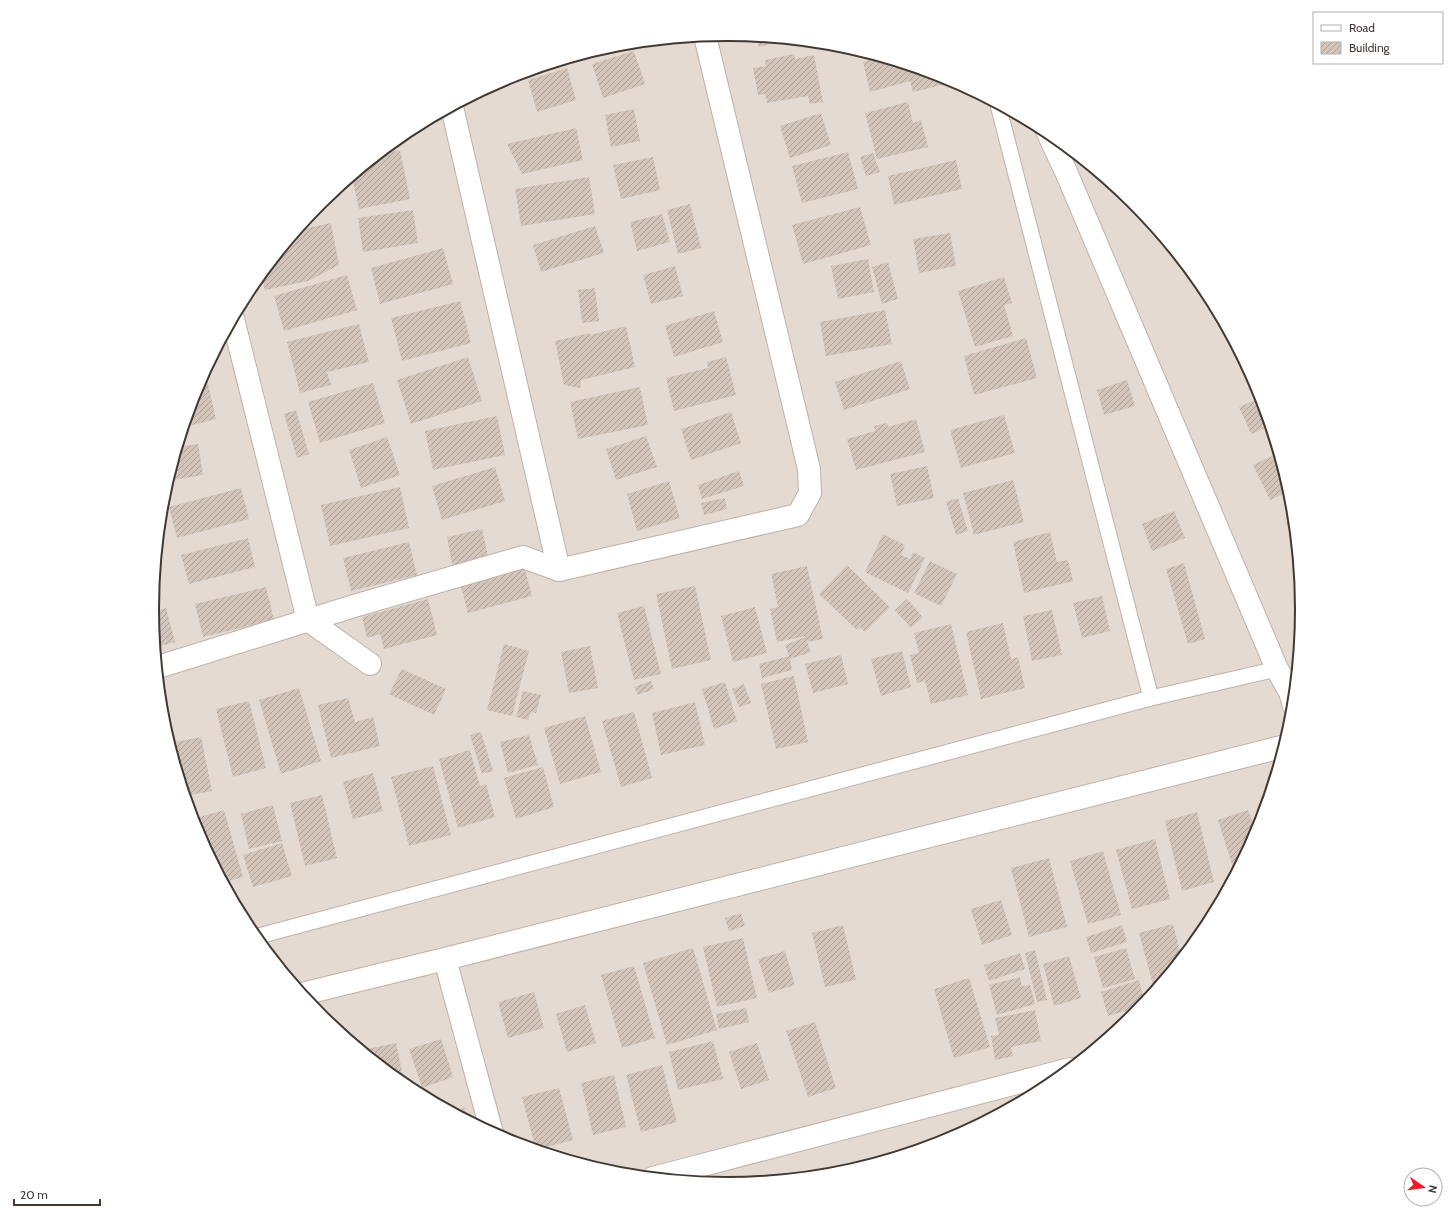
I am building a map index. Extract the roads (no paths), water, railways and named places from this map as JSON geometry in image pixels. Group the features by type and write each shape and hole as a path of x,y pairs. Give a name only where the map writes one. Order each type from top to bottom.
{"street":[{"path":"162,666 361,603 523,557 559,570 798,515 810,493 809,469 706,42"},
{"path":"453,112 559,570"},
{"path":"1053,144 1277,669 1290,691"},
{"path":"235,326 308,620 370,664"},
{"path":"308,992 1279,748"},
{"path":"445,959 490,1126"},
{"path":"667,1174 1057,1072"}],"lane":[{"path":"999,111 1151,698"},
{"path":"262,935 1151,698 1277,669"}]}
